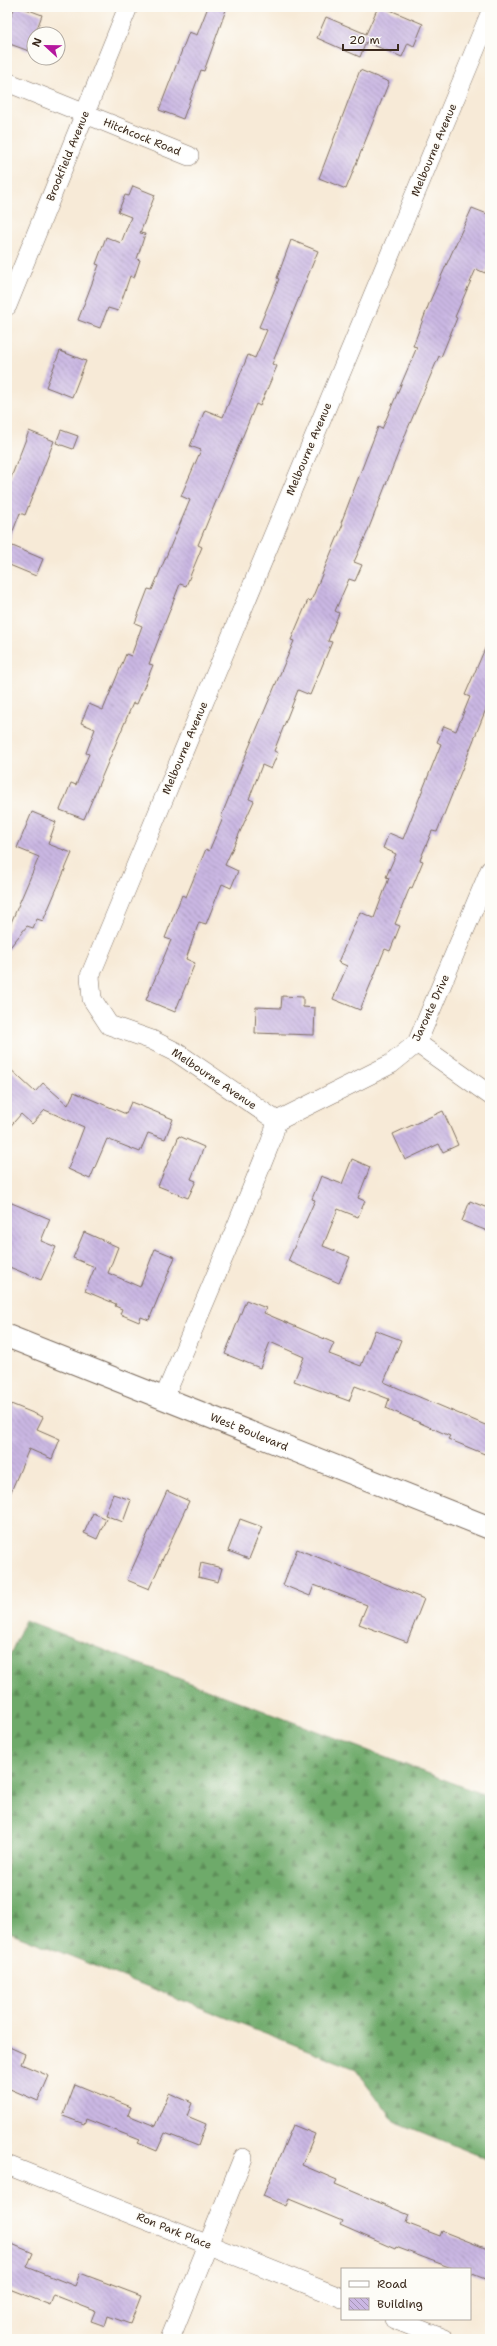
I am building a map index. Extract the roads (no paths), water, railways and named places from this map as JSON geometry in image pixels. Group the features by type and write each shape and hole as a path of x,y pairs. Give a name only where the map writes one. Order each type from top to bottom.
{"street":[{"name":"Brookfield Avenue","path":"7,306 128,7"},
{"name":"Melbourne Avenue","path":"277,1121 176,1052 152,1040 109,1025 92,999 90,976 490,14"},
{"name":"Hitchcock Road","path":"7,82 189,156"},
{"name":"Jaronte Drive","path":"277,1121 391,1064 417,1043 490,870"},
{"path":"417,1043 490,1096"},
{"path":"164,1398 244,1209 271,1141 277,1121"},
{"name":"West Boulevard","path":"7,1336 490,1528"},
{"path":"170,2339 244,2158"},
{"name":"Ron Park Place","path":"7,2165 341,2298"},
{"path":"396,2320 444,2339"}]}
